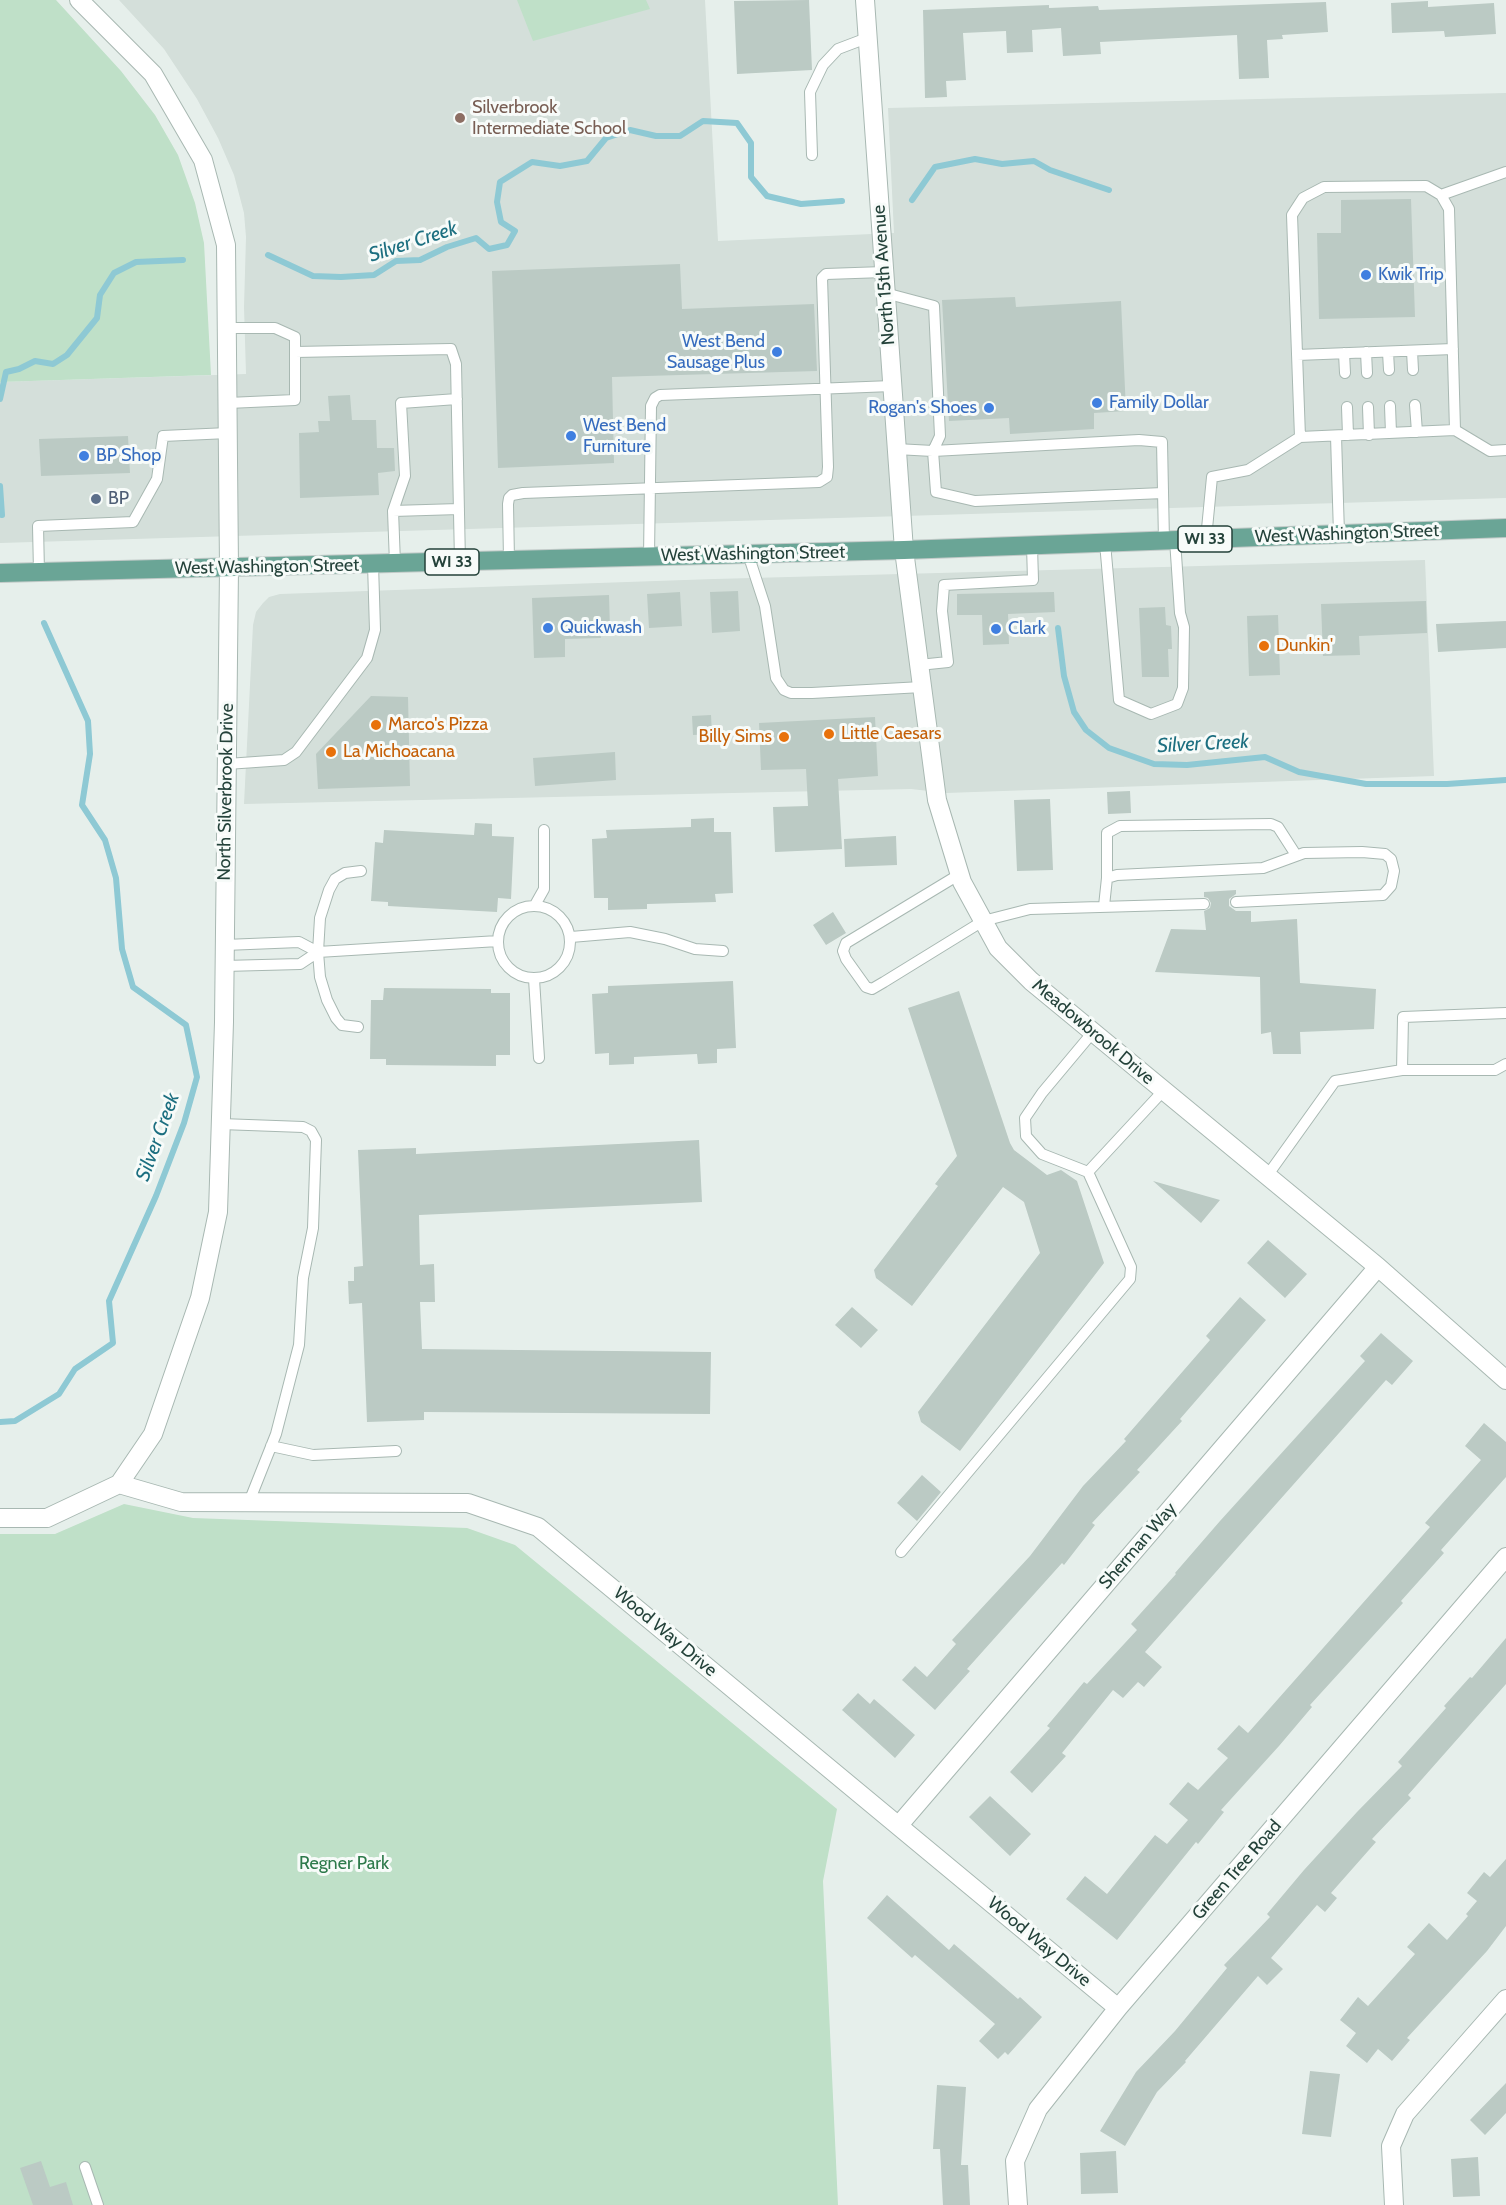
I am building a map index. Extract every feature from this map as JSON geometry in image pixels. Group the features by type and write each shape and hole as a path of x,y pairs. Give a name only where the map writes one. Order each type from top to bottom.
{"main road":[{"name":"West Washington Street","path":"0,573 903,550 1506,528"}],"street":[{"name":"North Silverbrook Drive","path":"79,0 153,74 203,160 226,244 229,568 225,945 218,1212 200,1298 153,1434 119,1484"},
{"name":"North 15th Avenue","path":"865,0 903,550"},
{"name":"Meadowbrook Drive","path":"903,550 937,800 960,874 998,948 1031,981 1378,1267 1506,1380"},
{"name":"Sherman Way","path":"899,1825 1378,1267"},
{"name":"Wood Way Drive","path":"119,1484 181,1502 468,1503 538,1527 1118,2008"},
{"path":"0,1518 46,1518 119,1484"},
{"name":"Green Tree Road","path":"1018,2205 1015,2161 1038,2109 1118,2008 1506,1557"},
{"path":"1394,2205 1391,2146 1405,2114 1506,1999"}],"lane":[{"path":"812,155 810,92 823,65 838,48 867,38"},
{"path":"1441,195 1506,172"},
{"path":"1300,438 1292,215 1303,198 1324,187 1426,186 1441,195 1449,209 1455,430"},
{"path":"509,560 508,504 512,495 819,482 827,477 822,278 826,274 884,272"},
{"path":"885,293 934,306 940,436 933,451 936,492 975,501 1163,492"},
{"path":"227,328 275,328 295,337 295,400 228,403"},
{"path":"295,352 451,349 456,364 460,562"},
{"path":"1297,355 1453,350"},
{"path":"1412,351 1413,370"},
{"path":"1366,352 1367,372"},
{"path":"1388,352 1389,370"},
{"path":"1344,353 1345,373"},
{"path":"649,557 651,406 655,398 660,395 892,386"},
{"path":"395,563 393,511 405,476 401,403 457,399"},
{"path":"1415,405 1417,432"},
{"path":"1390,406 1391,433"},
{"path":"1347,407 1348,435"},
{"path":"1368,407 1369,435"},
{"path":"1206,539 1212,477 1248,470 1300,438 1455,430 1490,451 1506,450"},
{"path":"39,572 38,526 133,522 157,479 163,436 228,433"},
{"path":"1336,436 1339,534"},
{"path":"896,449 933,451 1139,440 1162,442 1163,492 1180,613 1184,627 1183,688 1177,704 1151,714 1119,700 1105,543"},
{"path":"393,511 459,509"},
{"path":"919,665 948,662 942,611 944,585 1033,580 1032,546"},
{"path":"748,554 765,606 776,678 783,690 790,693 812,693 922,687"},
{"path":"227,764 284,760 296,752 367,658 375,630 373,564"},
{"path":"1104,906 1107,878 1107,832 1120,826 1271,824 1278,827 1296,855"},
{"path":"535,905 544,889 544,830"},
{"path":"1107,878 1117,875 1263,868 1304,853 1385,854 1391,859 1394,871 1391,886 1383,896 1236,902"},
{"path":"358,1027 342,1024 336,1018 327,1000 320,977 318,952 320,918 329,890 335,879 345,873 361,871"},
{"path":"960,874 846,944 843,951 846,959 866,987 872,989 983,921 1029,909 1204,904"},
{"path":"535,905 548,908 559,915 567,925 571,937 566,962 552,974 534,979 520,976 508,967 500,956 498,941 500,930 505,920 513,912 524,907 535,905"},
{"path":"571,937 630,932 665,939 695,949 723,951"},
{"path":"224,966 300,964 318,952 498,941"},
{"path":"225,945 299,942 318,952"},
{"path":"534,979 539,1058"},
{"path":"1402,1070 1403,1017 1506,1013"},
{"path":"900,1552 1130,1279 1131,1267 1088,1172 1042,1154 1026,1136 1025,1118 1042,1093 1093,1032"},
{"path":"1267,1176 1335,1081 1402,1070 1495,1070 1506,1064"},
{"path":"1088,1172 1164,1090"},
{"path":"220,1124 303,1127 311,1131 316,1140 313,1228 303,1278 300,1345 271,1446 249,1502"},
{"path":"271,1446 313,1455 396,1450"},
{"path":"85,2167 98,2205"}],"shaded area":[{"path":"119,0 705,0 718,241 894,233 888,108 1506,93 1506,498 0,543 0,382 246,374 244,307 246,237 244,213 234,175 218,138 197,99 164,49"},
{"path":"1425,560 1434,776 946,793 911,789 244,804 253,625 256,612 263,603 269,597 280,594 714,579"}],"green space":[{"path":"0,0 56,0 121,71 155,115 178,155 195,203 204,243 211,375 0,382"},
{"path":"517,0 646,0 650,9 533,41"},
{"name":"Regner Park","path":"124,1504 193,1518 467,1528 515,1545 837,1809 823,1881 838,2205 0,2205 0,1534 55,1534"}],"building":[{"path":"809,0 812,70 737,74 734,1"},
{"path":"1428,1 1428,7 1494,3 1496,34 1445,37 1444,31 1392,33 1391,3"},
{"path":"1326,2 1328,32 1282,35 1283,39 1267,40 1269,78 1239,79 1237,35 1100,42 1101,54 1063,56 1061,28 1032,30 1033,52 1007,53 1006,31 963,33 966,80 946,81 947,97 925,98 923,10 1049,5 1049,8 1098,6 1099,10"},
{"name":"Kwik Trip","path":"1411,199 1415,317 1319,319 1317,233 1341,233 1341,200"},
{"path":"680,264 682,309 814,304 817,371 612,377 614,463 498,468 492,271"},
{"path":"1015,297 1016,307 1121,301 1126,411 1094,413 1094,429 1010,434 1009,418 949,421 942,300"},
{"path":"350,395 352,420 376,420 377,448 394,448 395,471 378,473 379,495 300,498 299,433 319,432 318,421 330,421 328,396"},
{"name":"BP Shop","path":"128,436 130,473 41,476 39,439"},
{"path":"738,591 740,631 712,633 710,592"},
{"path":"680,592 682,626 649,628 647,594"},
{"name":"Clark","path":"1054,592 1055,612 1008,614 1009,644 983,645 982,615 957,615 957,594"},
{"path":"609,595 610,629 600,629 601,638 565,639 565,657 534,658 532,598"},
{"path":"1426,601 1427,633 1359,636 1360,655 1323,656 1321,604"},
{"path":"1165,607 1166,625 1171,626 1172,649 1168,649 1169,677 1142,677 1139,608"},
{"name":"Dunkin'","path":"1278,615 1280,675 1249,676 1247,616"},
{"path":"1506,621 1506,648 1438,652 1436,624"},
{"name":"Marco's Pizza","path":"371,696 408,697 410,786 318,789 316,754"},
{"path":"711,715 712,734 693,735 692,716"},
{"path":"875,717 878,776 838,779 842,849 775,852 773,807 808,806 806,769 761,770 759,723"},
{"path":"615,752 616,780 535,786 533,758"},
{"path":"1130,791 1131,813 1108,814 1107,792"},
{"path":"1050,799 1053,870 1017,871 1014,800"},
{"path":"714,818 714,832 731,832 733,893 715,894 716,902 647,904 647,909 608,910 608,898 594,898 592,839 607,838 606,830 691,827 691,819"},
{"path":"475,823 492,824 492,836 514,837 511,899 498,898 497,912 388,906 388,902 371,901 375,842 383,843 384,830 474,835"},
{"path":"896,836 897,865 845,867 844,839"},
{"path":"1236,890 1236,894 1229,899 1229,906 1236,911 1251,911 1251,922 1297,919 1300,983 1376,989 1374,1029 1300,1032 1301,1054 1273,1054 1271,1032 1261,1034 1260,977 1155,972 1171,929 1206,930 1204,911 1210,908 1211,903 1208,898 1204,897 1204,892"},
{"path":"833,912 846,933 826,945 813,925"},
{"path":"733,981 736,1048 717,1049 717,1063 698,1064 697,1054 634,1057 634,1064 609,1065 609,1053 595,1054 592,994 608,993 608,986"},
{"path":"384,988 491,989 491,993 510,993 510,1055 496,1055 496,1066 386,1065 386,1059 370,1059 371,1000 383,1000"},
{"path":"959,991 1010,1143 1014,1150 1047,1175 1061,1170 1077,1181 1104,1263 960,1451 921,1422 918,1412 1040,1253 1024,1202 1003,1187 912,1306 876,1278 874,1270 938,1186 935,1184 957,1156 908,1008"},
{"path":"699,1140 702,1202 419,1215 420,1265 434,1264 435,1302 420,1302 422,1349 711,1352 710,1414 424,1412 424,1420 367,1422 362,1303 349,1304 348,1281 354,1281 354,1267 363,1266 358,1150 416,1148 416,1154"},
{"path":"1153,1181 1220,1200 1201,1223"},
{"path":"1268,1240 1307,1274 1285,1298 1247,1263"},
{"path":"1240,1297 1266,1320 1180,1419 1182,1421 1137,1470 1140,1472 1092,1523 1095,1525 1064,1565 1062,1563 967,1669 970,1671 935,1710 902,1680 915,1666 927,1677 956,1644 952,1640 1030,1556 1083,1486 1126,1441 1124,1439 1210,1340 1206,1336"},
{"path":"852,1307 878,1330 861,1348 835,1325"},
{"path":"1381,1333 1413,1361 1392,1385 1386,1380 1145,1652 1162,1667 1144,1687 1138,1682 1123,1698 1113,1690 1062,1753 1066,1756 1032,1793 1010,1772 1050,1728 1047,1726 1084,1682 1087,1684 1137,1630 1131,1624 1175,1573 1365,1361 1360,1356"},
{"path":"1484,1423 1506,1442 1506,1477 1441,1550 1444,1553 1401,1601 1403,1603 1310,1705 1312,1707 1279,1746 1221,1810 1224,1812 1198,1844 1196,1842 1117,1940 1066,1899 1085,1876 1107,1894 1155,1835 1167,1844 1188,1820 1169,1804 1188,1782 1198,1790 1228,1758 1217,1749 1239,1725 1248,1733 1430,1527 1425,1523 1481,1460 1465,1446"},
{"path":"922,1475 941,1492 917,1521 897,1503"},
{"path":"1506,1638 1506,1684 1408,1795 1411,1798 1372,1839 1376,1842 1331,1893 1337,1898 1325,1912 1317,1905 1271,1958 1283,1969 1267,1985 1258,1976 1186,2062 1157,2092 1125,2146 1100,2131 1136,2072 1175,2031 1227,1968 1224,1965 1270,1917 1267,1914 1304,1870 1402,1766 1398,1762 1446,1708 1444,1706 1470,1677 1472,1678"},
{"path":"858,1693 870,1704 874,1699 915,1735 895,1758 842,1710"},
{"path":"990,1796 1031,1834 1010,1856 969,1817"},
{"path":"1506,1859 1506,1926 1487,1951 1407,2038 1410,2040 1392,2061 1378,2049 1367,2063 1346,2046 1356,2033 1340,2020 1358,1997 1368,2006 1415,1954 1407,1947 1429,1923 1447,1940 1468,1916 1466,1914 1477,1901 1467,1893 1484,1872 1490,1877"},
{"path":"887,1895 949,1950 954,1944 1042,2017 1008,2055 1005,2052 998,2059 979,2041 995,2024 915,1955 912,1958 867,1918"},
{"path":"1310,2071 1340,2074 1331,2137 1302,2134"},
{"path":"1506,2083 1506,2113 1485,2135 1470,2120"},
{"path":"937,2085 966,2087 961,2165 968,2165 970,2205 943,2205 940,2149 933,2149"},
{"path":"1116,2151 1118,2193 1081,2194 1080,2153"},
{"path":"1478,2157 1480,2196 1453,2197 1451,2159"},
{"path":"41,2161 50,2187 66,2182 73,2205 33,2205 20,2168"}],"waterway":[{"name":"Silver Creek","path":"268,255 313,276 341,277 374,275 396,261 420,260 447,247 476,238 489,249 507,245 515,231 501,222 497,202 500,182 532,162 560,166 587,161 606,138 630,130 656,136 680,136 703,121 737,123 751,143 751,177 767,196 801,204 842,201"},
{"name":"Silver Creek","path":"912,200 935,167 975,159 1002,164 1034,161 1050,170 1109,190"},
{"name":"Silver Creek","path":"0,399 6,372 19,369 35,361 53,364 67,355 97,318 100,295 114,273 136,262 183,260"},
{"name":"Silver Creek","path":"0,486 2,515"},
{"name":"Silver Creek","path":"0,1422 15,1421 59,1394 75,1369 113,1343 109,1301 156,1196 184,1123 197,1077 186,1025 133,987 122,949 116,878 105,840 82,805 90,754 88,721 44,623"},
{"name":"Silver Creek","path":"1058,628 1064,676 1074,712 1086,730 1109,748 1154,764 1187,765 1265,757 1299,772 1366,784 1447,784 1506,780"}],"place":[{"name":"Silverbrook Intermediate School","path":"460,118"},
{"name":"Kwik Trip","path":"1366,275"},
{"name":"West Bend Sausage Plus","path":"777,352"},
{"name":"Family Dollar","path":"1097,403"},
{"name":"Rogan's Shoes","path":"989,408"},
{"name":"West Bend Furniture","path":"571,436"},
{"name":"BP Shop","path":"84,456"},
{"name":"BP","path":"96,499"},
{"name":"Quickwash","path":"548,628"},
{"name":"Clark","path":"996,629"},
{"name":"Dunkin'","path":"1264,646"},
{"name":"Marco's Pizza","path":"376,725"},
{"name":"Little Caesars","path":"829,734"},
{"name":"Billy Sims","path":"784,737"},
{"name":"La Michoacana","path":"331,752"}]}
